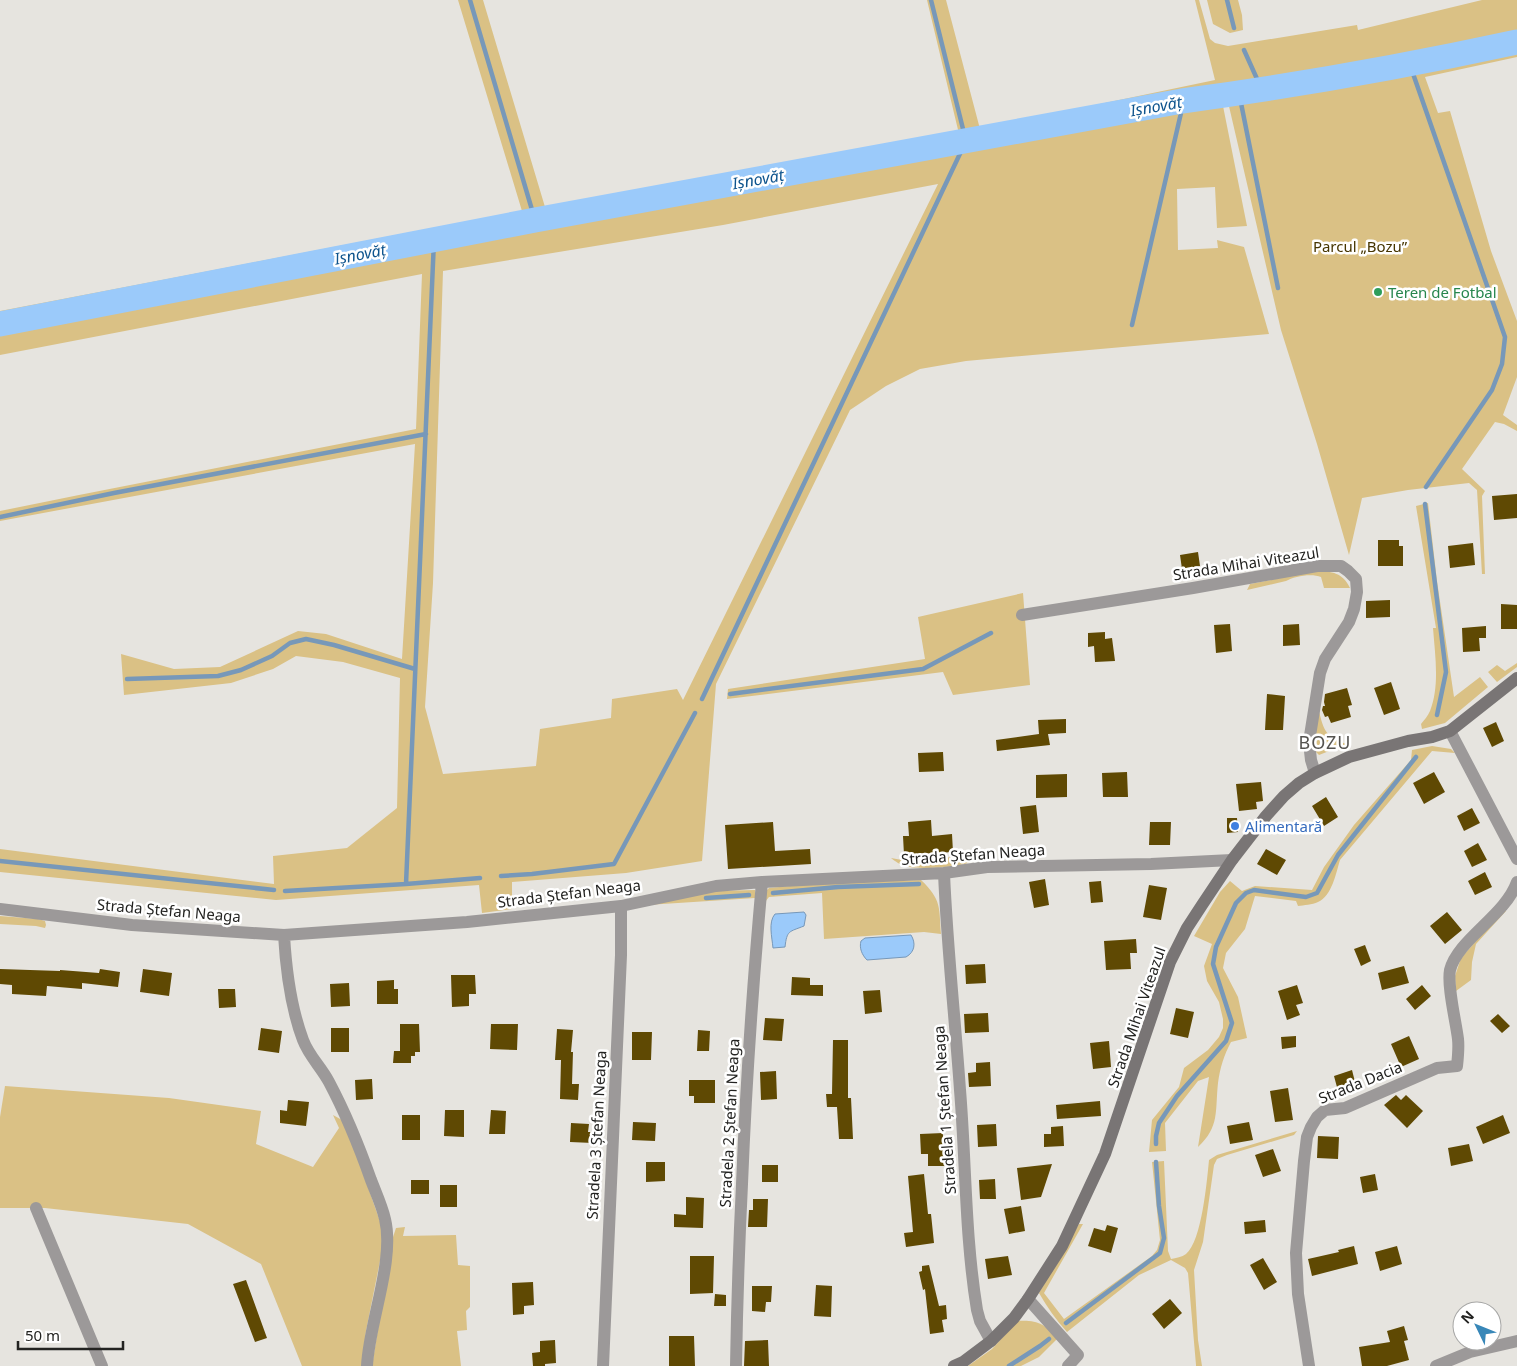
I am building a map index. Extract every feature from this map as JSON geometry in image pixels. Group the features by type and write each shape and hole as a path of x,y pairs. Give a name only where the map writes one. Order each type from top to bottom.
{"street":[{"name":"Strada Mihai Viteazul","path":"1022,615 1194,588 1317,566 1341,566 1356,579 1357,592 1349,622 1325,658 1320,673 1309,742 1315,773"},
{"name":"Strada Mihai Viteazul","path":"954,1366 963,1362 991,1341 1014,1318 1062,1246 1106,1154 1170,962 1188,928 1232,860 1266,816 1299,783 1349,757 1450,731 1517,678"},
{"path":"1450,731 1517,858"},
{"name":"Strada Ștefan Neaga","path":"0,909 132,925 284,935 467,922 621,906 716,886 762,882 944,873 987,867 1151,864 1232,860"},
{"name":"Stradela 1 Ștefan Neaga","path":"944,873 969,1236 980,1321 991,1341"},
{"name":"Stradela 2 Ștefan Neaga","path":"736,1366 744,1141 754,973 762,882"},
{"name":"Strada Dacia","path":"1309,1366 1298,1294 1296,1253 1305,1153 1307,1137 1311,1127 1325,1110 1345,1108 1437,1068 1457,1066 1459,1041 1450,984 1450,971 1456,957 1492,919 1508,899 1517,882"},
{"name":"Stradela 3 Ștefan Neaga","path":"602,1366 621,955 621,906"},
{"path":"284,935 294,1006 303,1039 309,1054 326,1078 342,1108 360,1149 385,1219 387,1232 386,1256 368,1348 367,1366"},
{"path":"36,1208 102,1366"},
{"path":"1028,1299 1078,1355 1068,1366"},
{"path":"1436,1366 1470,1352 1517,1342"}],"green space":[{"name":"Parcul „Bozu”","path":"458,0 483,0 545,207 959,134 927,0 946,0 980,129 1215,80 1195,0 1199,0 1210,39 1215,43 1228,46 1357,25 1358,30 1482,0 1517,0 1517,57 1425,77 1438,113 1450,111 1491,251 1517,321 1517,377 1503,415 1517,425 1517,431 1504,424 1495,422 1462,469 1485,491 1482,496 1485,574 1482,574 1477,490 1469,483 1408,490 1362,498 1349,555 1281,330 1228,102 1222,101 1247,226 1217,228 1215,187 1177,189 1178,250 1218,248 1217,240 1244,247 1269,334 966,361 920,369 886,386 850,410 716,684 702,861 626,873 512,882 512,909 482,913 479,885 276,900 0,872 0,849 274,884 273,856 347,848 397,808 400,678 343,662 296,656 273,669 231,683 124,695 121,654 174,669 220,667 298,631 326,634 402,659 415,444 0,521 0,511 416,429 422,274 0,355 0,311 522,211","holes":["938,184 683,700 677,689 612,699 611,718 540,729 536,766 443,774 425,707 433,583 443,271 723,225"]},
{"path":"1207,0 1238,0 1243,30 1230,33 1213,24"},
{"path":"1428,503 1454,697 1480,677 1488,687 1445,723 1422,729 1421,724 1429,713 1433,701 1436,681 1433,628 1436,628 1416,506"},
{"path":"1316,571 1340,576 1350,588 1324,588 1321,577 1308,575 1247,590 1250,584"},
{"path":"1023,593 1030,685 953,695 943,672 727,699 728,689 925,659 918,617"},
{"path":"1517,663 1517,667 1497,682 1488,672 1497,665 1505,671"},
{"path":"1318,707 1323,726 1329,735 1339,742 1347,744 1319,755 1314,747"},
{"path":"1432,746 1451,749 1455,753 1432,751 1340,860 1333,884 1323,899 1313,904 1298,906 1296,901 1255,896 1245,929 1226,953 1223,968 1238,997 1247,1038 1231,1042 1224,1057 1219,1077 1213,1125 1205,1140 1198,1147 1209,1077 1198,1081 1165,1123 1166,1151 1149,1152 1152,1120 1179,1087 1184,1068 1208,1050 1219,1037 1223,1028 1219,1002 1207,981 1204,966 1212,944 1194,936 1220,892 1230,881 1242,891 1255,886 1312,890 1324,867 1354,825 1411,760 1412,750"},
{"path":"973,856 975,860 969,863 930,868 905,866 891,858 902,860"},
{"path":"921,880 936,899 941,934 924,932 824,939 822,893 769,897 765,902 766,891 769,888 810,884"},
{"path":"755,890 755,898 647,905 713,891"},
{"path":"1503,911 1506,911 1476,944 1471,980 1456,991 1455,976 1461,958"},
{"path":"0,916 38,919 45,921 46,925 45,928 0,924"},
{"path":"5,1086 169,1098 261,1111 256,1144 313,1167 339,1128 333,1115 342,1120 382,1227 383,1246 366,1331 362,1366 302,1366 261,1264 188,1224 45,1208 0,1208 0,1117"},
{"path":"1297,1131 1294,1135 1217,1159 1214,1165 1203,1242 1194,1270 1198,1340 1202,1366 1196,1366 1188,1273 1185,1268 1171,1260 1139,1275 1067,1332 1059,1323 1039,1293 1079,1224 1083,1224 1044,1293 1064,1319 1152,1256 1157,1250 1160,1240 1152,1162 1164,1161 1168,1251 1171,1259 1181,1257 1192,1247 1200,1224 1209,1160 1217,1155"},
{"path":"405,1227 403,1236 456,1235 458,1265 470,1266 470,1307 466,1311 467,1330 457,1331 461,1366 372,1366 393,1237 396,1228"},
{"path":"1018,1321 1031,1321 1045,1326 1057,1339 1039,1357 1021,1366 968,1366 992,1349"}],"water":[{"path":"804,912 806,915 804,926 788,934 785,947 773,948 771,925 775,914"},
{"path":"911,935 914,947 906,957 867,960 861,951 861,941 865,938"}],"building":[{"path":"1517,494 1517,518 1494,520 1492,496"},
{"path":"1378,540 1399,540 1399,546 1403,546 1403,566 1378,566"},
{"path":"1473,543 1475,565 1450,568 1448,546"},
{"path":"1198,552 1200,566 1182,569 1180,555"},
{"path":"1390,600 1390,617 1366,618 1366,601"},
{"path":"1501,604 1517,605 1517,629 1501,629"},
{"path":"1230,624 1232,651 1216,653 1214,625"},
{"path":"1299,624 1300,645 1283,646 1283,625"},
{"path":"1486,626 1486,638 1479,638 1480,651 1463,652 1462,628"},
{"path":"1105,632 1105,639 1112,638 1115,661 1095,662 1094,646 1088,647 1088,633"},
{"path":"1391,682 1400,709 1384,715 1374,688"},
{"path":"1347,688 1352,705 1348,706 1351,717 1331,723 1328,716 1325,717 1322,710 1323,706 1325,706 1325,694"},
{"path":"1267,694 1285,696 1283,730 1265,730"},
{"path":"1066,719 1066,733 1048,734 1050,745 997,751 996,740 1039,734 1038,720"},
{"path":"1496,722 1504,741 1492,747 1483,728"},
{"path":"943,752 944,771 919,772 918,753"},
{"path":"1127,772 1128,797 1103,797 1102,773"},
{"path":"1434,772 1445,792 1424,804 1413,783"},
{"path":"1067,774 1067,797 1036,798 1036,775"},
{"path":"1261,782 1263,801 1256,802 1257,809 1239,811 1236,784"},
{"path":"1326,797 1338,817 1324,826 1312,806"},
{"path":"1036,805 1039,832 1023,834 1020,807"},
{"path":"1472,808 1480,823 1464,831 1457,816"},
{"path":"1227,818 1237,818 1238,832 1227,833"},
{"path":"931,820 932,836 952,834 953,852 904,855 903,836 909,836 908,822"},
{"path":"773,822 775,851 810,849 811,864 728,869 725,825"},
{"path":"1150,822 1171,822 1170,845 1149,845"},
{"path":"1478,843 1487,860 1472,867 1464,851"},
{"path":"1266,849 1286,860 1277,875 1257,864"},
{"path":"1485,872 1492,887 1475,895 1468,881"},
{"path":"1045,879 1049,905 1034,908 1029,882"},
{"path":"1101,881 1103,902 1091,903 1089,882"},
{"path":"1149,885 1167,888 1161,920 1143,917"},
{"path":"1447,912 1462,930 1445,944 1430,926"},
{"path":"1136,939 1137,953 1130,953 1131,969 1106,970 1104,941"},
{"path":"1365,945 1371,961 1361,966 1354,949"},
{"path":"985,964 986,983 966,984 965,965"},
{"path":"1404,966 1409,983 1382,990 1378,973"},
{"path":"0,969 99,973 100,969 120,972 118,987 82,983 82,989 47,986 46,996 12,994 12,985 0,984"},
{"path":"143,969 172,973 169,996 140,992"},
{"path":"451,975 475,975 476,994 469,994 469,1006 452,1007"},
{"path":"792,977 810,978 810,985 823,985 823,996 791,995"},
{"path":"394,980 394,989 398,989 398,1004 377,1004 377,981"},
{"path":"349,983 350,1006 331,1007 330,984"},
{"path":"1297,985 1303,1003 1296,1005 1300,1015 1287,1020 1278,991"},
{"path":"1422,985 1431,996 1415,1010 1406,999"},
{"path":"218,989 235,989 236,1007 219,1008"},
{"path":"880,990 882,1012 865,1014 863,991"},
{"path":"1176,1008 1194,1012 1188,1038 1170,1034"},
{"path":"988,1013 989,1032 965,1033 964,1014"},
{"path":"1498,1014 1510,1026 1502,1033 1490,1021"},
{"path":"765,1018 784,1019 782,1041 763,1040"},
{"path":"400,1024 419,1024 420,1052 415,1052 415,1056 411,1056 411,1063 393,1063 394,1051 400,1051"},
{"path":"491,1024 518,1024 517,1050 490,1049"},
{"path":"261,1028 282,1031 279,1053 258,1050"},
{"path":"331,1028 349,1028 349,1052 331,1052"},
{"path":"557,1029 573,1030 571,1052 573,1052 572,1084 579,1084 578,1100 560,1099 561,1060 555,1060"},
{"path":"698,1030 710,1031 709,1051 697,1051"},
{"path":"632,1032 652,1032 651,1060 632,1060"},
{"path":"1296,1036 1296,1047 1282,1049 1281,1037"},
{"path":"1409,1036 1419,1059 1401,1067 1391,1044"},
{"path":"833,1040 848,1040 848,1098 851,1098 853,1139 839,1139 837,1107 827,1107 826,1094 832,1094"},
{"path":"1109,1041 1111,1067 1093,1069 1090,1043"},
{"path":"990,1062 991,1086 969,1087 968,1073 976,1072 976,1063"},
{"path":"1352,1070 1356,1086 1338,1091 1334,1076"},
{"path":"776,1071 777,1099 761,1100 760,1072"},
{"path":"372,1079 373,1099 356,1100 355,1080"},
{"path":"689,1080 715,1080 715,1103 694,1103 694,1096 689,1096"},
{"path":"1288,1088 1293,1120 1275,1122 1270,1091"},
{"path":"1396,1095 1401,1100 1406,1095 1423,1111 1407,1128 1384,1105"},
{"path":"288,1100 309,1102 306,1126 280,1123 280,1110 287,1111"},
{"path":"1100,1101 1101,1116 1057,1119 1056,1105"},
{"path":"445,1110 464,1110 464,1137 444,1136"},
{"path":"491,1110 506,1111 505,1134 489,1134"},
{"path":"402,1115 420,1115 420,1140 402,1140"},
{"path":"1503,1115 1510,1133 1483,1144 1476,1127"},
{"path":"633,1122 656,1123 655,1141 632,1140"},
{"path":"1249,1122 1253,1140 1230,1144 1227,1126"},
{"path":"571,1123 589,1124 588,1132 594,1132 593,1143 570,1142"},
{"path":"996,1124 997,1146 978,1147 977,1125"},
{"path":"1063,1126 1064,1146 1044,1147 1044,1134 1051,1134 1051,1127"},
{"path":"943,1133 943,1138 948,1137 949,1166 928,1166 928,1154 921,1154 920,1134"},
{"path":"1318,1136 1339,1137 1338,1159 1317,1158"},
{"path":"1469,1144 1473,1161 1451,1166 1448,1148"},
{"path":"1273,1149 1281,1171 1263,1177 1255,1155"},
{"path":"646,1162 665,1162 665,1181 646,1182"},
{"path":"1052,1164 1041,1197 1021,1200 1017,1168"},
{"path":"762,1165 778,1165 778,1182 762,1182"},
{"path":"924,1174 928,1214 931,1214 934,1243 906,1247 904,1233 913,1232 908,1176"},
{"path":"1375,1174 1378,1190 1363,1193 1360,1177"},
{"path":"995,1179 996,1199 980,1199 979,1180"},
{"path":"411,1180 429,1180 429,1194 411,1194"},
{"path":"440,1185 457,1185 457,1207 440,1207"},
{"path":"686,1197 704,1198 703,1228 674,1227 674,1214 686,1215"},
{"path":"753,1199 768,1199 767,1227 748,1227 749,1210 753,1210"},
{"path":"1021,1206 1025,1231 1009,1234 1004,1209"},
{"path":"1265,1220 1266,1232 1245,1234 1244,1222"},
{"path":"1107,1225 1118,1228 1111,1253 1088,1246 1094,1228 1105,1231"},
{"path":"1354,1246 1358,1264 1312,1276 1308,1259 1339,1252 1338,1250"},
{"path":"1397,1246 1402,1264 1380,1271 1375,1252"},
{"path":"690,1256 714,1256 713,1293 690,1294"},
{"path":"1008,1256 1012,1275 988,1279 985,1259"},
{"path":"1263,1258 1277,1282 1264,1290 1250,1265"},
{"path":"929,1265 939,1306 946,1305 947,1319 942,1320 944,1332 930,1334 925,1289 923,1290 919,1272 922,1271 922,1266"},
{"path":"246,1280 267,1338 255,1342 233,1284"},
{"path":"533,1282 534,1305 524,1306 524,1314 513,1315 512,1283"},
{"path":"816,1285 832,1286 831,1317 814,1316"},
{"path":"752,1286 772,1286 771,1302 766,1302 765,1312 752,1311"},
{"path":"715,1294 726,1295 726,1306 714,1306"},
{"path":"1170,1299 1182,1313 1164,1329 1152,1314"},
{"path":"1404,1326 1408,1340 1404,1341 1409,1360 1387,1366 1362,1366 1359,1347 1390,1342 1387,1331"},
{"path":"669,1336 694,1336 695,1366 669,1366"},
{"path":"555,1340 556,1363 545,1364 545,1366 533,1366 532,1353 540,1352 540,1341"},
{"path":"768,1340 769,1366 744,1366 745,1341"}],"waterway":[{"path":"470,0 535,220"},
{"path":"702,699 966,141 931,0"},
{"path":"1227,0 1234,28"},
{"name":"Ișnovăț","path":"0,324 535,220 1182,101 1350,75 1517,42"},
{"path":"1244,50 1262,90"},
{"path":"1410,65 1505,337 1502,364 1492,390 1426,487"},
{"path":"1239,93 1278,288"},
{"path":"1132,325 1184,100"},
{"path":"285,891 406,884 434,240"},
{"path":"0,517 114,493 426,434"},
{"path":"1425,504 1446,672 1437,715"},
{"path":"730,694 923,669 991,633"},
{"path":"127,679 218,676 241,670 272,656 290,643 306,639 334,645 415,669"},
{"path":"501,876 614,864 695,713"},
{"path":"1156,1144 1159,1123 1177,1096 1226,1041 1232,1023 1213,964 1216,947 1236,903 1246,893 1254,890 1306,897 1317,893 1338,855 1416,757"},
{"path":"0,861 274,890"},
{"path":"406,884 480,878"},
{"path":"773,893 838,887 919,884"},
{"path":"706,898 749,895"},
{"path":"1066,1323 1160,1253 1164,1238 1159,1206 1156,1162"},
{"path":"1009,1366 1049,1339"}],"place":[{"name":"Teren de Fotbal","path":"1378,292"},
{"name":"Alimentară","path":"1235,826"}],"district":[{"name":"BOZU","path":"1325,742"}]}
